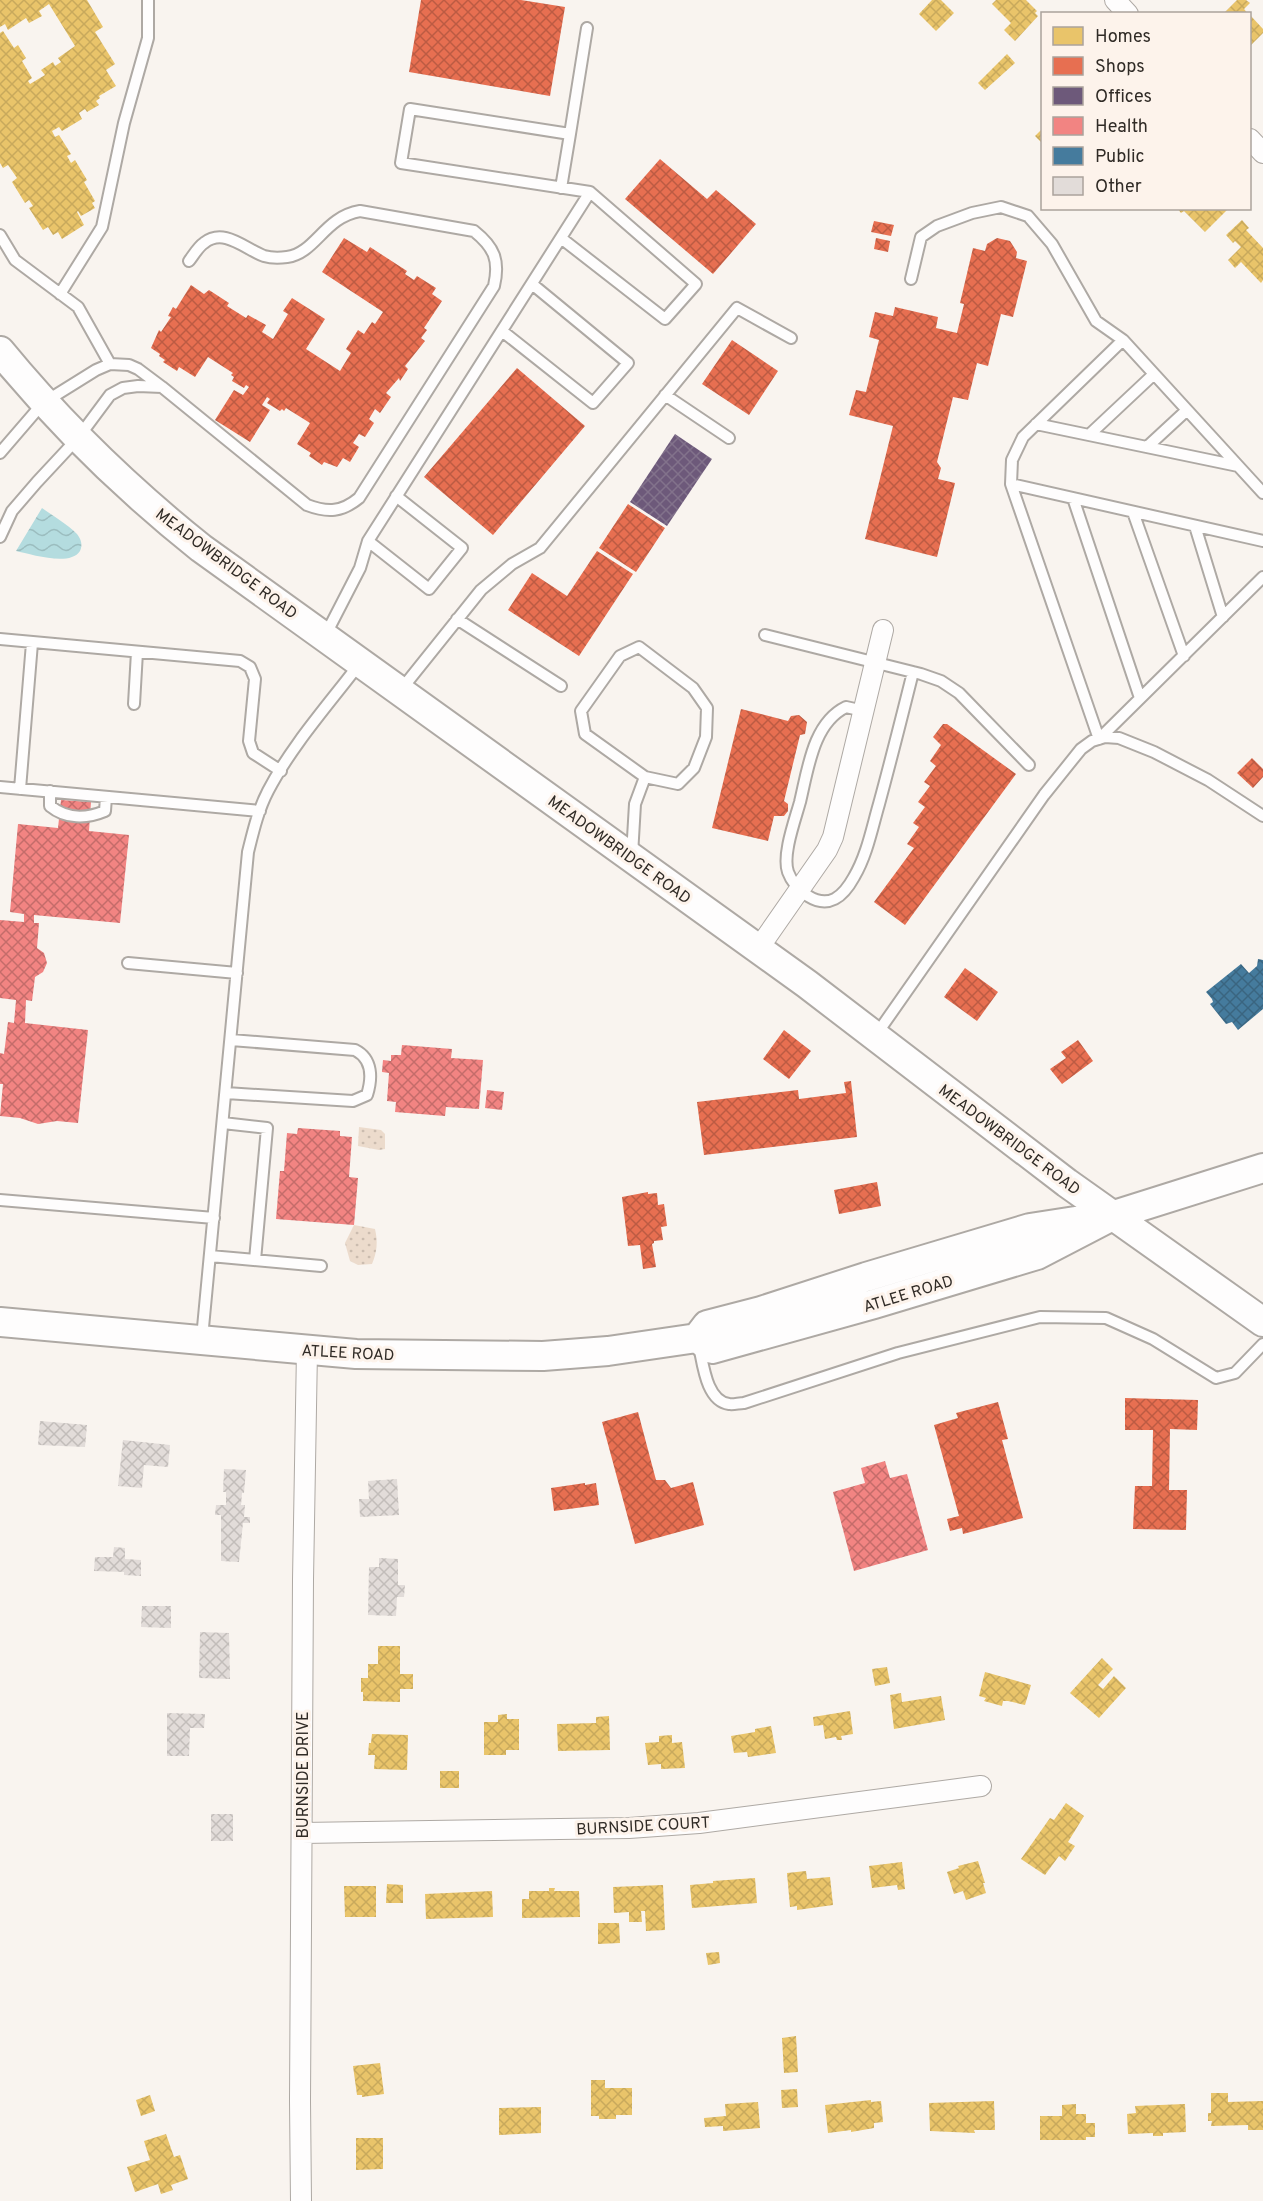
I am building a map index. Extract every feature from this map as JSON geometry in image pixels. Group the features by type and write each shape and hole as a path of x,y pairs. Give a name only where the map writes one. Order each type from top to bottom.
{"main road":[{"name":"MEADOWBRIDGE ROAD","path":"0,351 43,403 78,438 125,484 182,532 758,949 876,1036 1067,1183 1263,1322"},
{"name":"ATLEE ROAD","path":"0,1322 202,1342 366,1354 543,1356 697,1338 712,1349 1037,1255 1114,1215 1263,1168"}],"street":[{"path":"1115,0 1126,12"},
{"path":"1251,140 1263,153"},
{"path":"758,949 833,837 883,630"},
{"name":"BURNSIDE DRIVE","path":"301,2201 303,1580 307,1350"},
{"name":"BURNSIDE COURT","path":"302,1833 640,1827 699,1823 981,1786"}],"lane":[{"path":"60,294 102,227 124,123 148,38 148,0"},
{"path":"561,188 587,28"},
{"path":"561,238 665,319 696,284 590,192 402,163 410,109 570,134"},
{"path":"325,637 360,568 368,541 590,192"},
{"path":"911,279 921,237 936,226 972,213 1001,207 1028,216 1052,244 1096,321 1123,340 1263,494"},
{"path":"0,453 43,403 96,369 111,364 129,365 162,387 307,505 328,512 340,510 359,498 494,286 497,274 494,252 474,231 360,211 336,219 300,254 278,258 266,257 230,238 216,238 204,243 189,261"},
{"path":"0,234 15,260 78,307 111,364"},
{"path":"502,331 592,403 628,363 532,284"},
{"path":"400,691 481,591 504,570 540,548 737,308 791,338"},
{"path":"1099,739 1011,484 1012,460 1023,437 1123,340"},
{"path":"1089,435 1154,374"},
{"path":"0,537 12,511 78,438 110,395 123,388 162,387"},
{"path":"665,395 729,438"},
{"path":"1147,447 1187,410"},
{"path":"1036,424 1238,466"},
{"path":"1011,484 1263,541"},
{"path":"368,541 429,589 462,548 396,496"},
{"path":"1073,498 1140,698"},
{"path":"1133,512 1184,656"},
{"path":"1196,526 1223,617"},
{"path":"876,1036 1044,795 1081,749 1099,739 1263,577"},
{"path":"457,619 561,686"},
{"path":"765,635 941,681 959,693 1029,765"},
{"path":"0,639 240,661 250,667 255,679 249,741 253,753 281,771"},
{"path":"20,789 32,643"},
{"path":"639,647 693,688 707,708 706,737 694,768 678,784 645,777 585,734 581,711 620,656 639,647"},
{"path":"134,704 137,652"},
{"path":"202,1342 248,852 268,791 296,747 360,663"},
{"path":"864,711 846,707 837,711 828,720 815,745 787,852 787,871 798,890 817,902 832,901 841,894 854,878 867,849 913,672"},
{"path":"1099,739 1119,738 1154,752 1208,780 1263,816"},
{"path":"631,858 635,804 645,777"},
{"path":"0,787 260,811"},
{"path":"50,791 50,806 60,814 90,818 105,811 106,797"},
{"path":"128,963 237,973"},
{"path":"226,1093 353,1101 367,1095 371,1083 370,1068 363,1054 355,1050 231,1040"},
{"path":"223,1123 267,1128 255,1260"},
{"path":"0,1200 214,1218"},
{"path":"210,1256 321,1266"},
{"path":"697,1338 710,1390 718,1400 728,1404 744,1403 898,1353 1040,1317 1106,1318 1154,1339 1216,1378 1235,1373 1263,1344"}],"shaded area":[{"path":"359,1127 381,1130 385,1134 385,1149 358,1146"},
{"path":"354,1225 375,1229 376,1247 372,1264 358,1265 350,1261 345,1243"}],"water":[{"path":"42,508 78,536 81,547 75,556 59,559 16,551"}],"building: Homes":[{"path":"0,0 87,0 103,27 95,32 115,64 106,70 116,86 99,96 100,98 96,101 99,105 87,112 85,109 79,113 82,119 62,131 59,127 52,131 55,137 59,135 71,154 67,156 71,163 75,160 87,180 84,182 95,201 92,203 95,208 81,216 77,212 84,225 62,239 58,232 53,235 48,227 43,230 29,208 33,206 29,200 25,203 12,182 17,178 8,165 3,168 0,163 0,33 3,31 14,48 18,45 26,58 22,61 32,78 28,81 30,84 45,75 41,70 53,62 55,66 61,62 58,58 75,46 49,4 39,11 42,16 29,23 26,18 8,30 5,24 0,27"},
{"path":"932,0 941,0 954,13 936,31 919,14"},
{"path":"996,0 1026,0 1037,11 1035,13 1038,16 1015,41 1004,30 1011,23 992,4"},
{"path":"1237,0 1246,0 1250,3 1244,9 1246,12 1225,12"},
{"path":"1251,16 1263,29 1263,33 1251,45"},
{"path":"1007,54 1015,63 985,90 978,83"},
{"path":"1041,130 1041,142 1035,136"},
{"path":"1179,210 1227,210 1205,232 1184,211 1181,213"},
{"path":"1242,220 1249,228 1246,230 1263,248 1263,280 1261,283 1241,262 1235,268 1228,260 1241,247 1235,241 1233,243 1226,235"},
{"path":"378,1646 400,1646 400,1674 413,1674 413,1689 400,1689 400,1702 363,1701 361,1678 368,1678 368,1664 378,1664"},
{"path":"1102,1658 1113,1669 1098,1685 1103,1689 1114,1676 1126,1688 1099,1718 1070,1693"},
{"path":"887,1667 890,1683 875,1686 872,1669"},
{"path":"985,1672 1031,1685 1025,1705 1003,1701 1002,1706 984,1701 986,1698 979,1696"},
{"path":"901,1693 902,1702 941,1696 945,1720 894,1729 890,1695"},
{"path":"850,1711 853,1734 841,1736 842,1740 837,1740 836,1737 825,1739 823,1725 814,1726 813,1717"},
{"path":"507,1714 507,1719 519,1719 519,1750 506,1750 506,1755 484,1755 484,1722 498,1722 498,1715"},
{"path":"609,1716 610,1750 558,1751 557,1724 596,1723 596,1717"},
{"path":"771,1726 776,1753 748,1757 747,1752 734,1753 731,1736 755,1732 755,1729"},
{"path":"372,1734 408,1735 407,1770 374,1769 375,1755 368,1755"},
{"path":"672,1735 672,1743 682,1742 685,1768 661,1769 661,1764 648,1765 645,1743 659,1742 659,1736"},
{"path":"440,1771 459,1771 459,1788 440,1788"},
{"path":"1066,1803 1084,1816 1068,1842 1075,1846 1065,1861 1059,1856 1045,1875 1021,1859 1050,1818 1054,1820"},
{"path":"978,1861 986,1893 966,1900 963,1891 954,1894 947,1872 959,1868 958,1866"},
{"path":"902,1862 905,1889 898,1890 897,1885 872,1888 869,1866"},
{"path":"806,1871 807,1879 830,1877 833,1905 797,1910 797,1906 790,1907 787,1873"},
{"path":"755,1878 757,1903 692,1908 690,1885"},
{"path":"387,1884 403,1885 403,1903 386,1903"},
{"path":"663,1885 665,1930 646,1931 645,1911 641,1911 642,1922 629,1922 629,1912 614,1913 613,1887"},
{"path":"344,1886 376,1886 376,1917 345,1917"},
{"path":"549,1888 555,1888 554,1891 579,1891 580,1917 522,1918 522,1899 529,1899 529,1891 549,1891"},
{"path":"492,1891 493,1917 426,1919 425,1894"},
{"path":"598,1923 619,1923 620,1943 598,1944"},
{"path":"719,1952 720,1963 708,1965 706,1953"},
{"path":"796,2036 798,2072 784,2073 782,2038"},
{"path":"380,2063 384,2094 362,2097 362,2095 357,2095 353,2066"},
{"path":"591,2080 605,2080 605,2088 632,2088 632,2115 616,2115 616,2119 599,2119 599,2116 591,2116"},
{"path":"797,2089 798,2107 782,2108 781,2090"},
{"path":"1211,2093 1228,2093 1228,2102 1263,2101 1263,2130 1248,2130 1248,2125 1211,2126 1212,2121 1208,2121 1208,2113 1211,2113"},
{"path":"150,2095 155,2111 141,2116 136,2100"},
{"path":"871,2100 871,2102 881,2101 883,2122 874,2123 874,2128 828,2133 825,2105"},
{"path":"994,2101 995,2130 974,2130 975,2133 930,2131 929,2103"},
{"path":"758,2102 760,2128 723,2131 723,2126 705,2127 704,2118 726,2116 725,2104"},
{"path":"1076,2104 1076,2114 1086,2114 1086,2123 1095,2123 1095,2137 1086,2137 1086,2140 1040,2140 1040,2116 1062,2116 1062,2105"},
{"path":"1185,2104 1186,2132 1163,2133 1163,2136 1153,2136 1153,2133 1128,2134 1127,2114 1136,2113 1135,2106"},
{"path":"541,2107 541,2133 499,2135 499,2108"},
{"path":"166,2134 174,2157 180,2155 188,2179 171,2185 173,2190 161,2194 158,2184 135,2192 127,2167 150,2160 144,2141"},
{"path":"356,2138 383,2138 383,2169 356,2170"}],"building: Shops":[{"path":"421,0 521,0 565,7 550,96 409,72"},
{"path":"660,159 707,199 716,190 756,224 713,274 625,199"},
{"path":"874,221 894,225 891,236 871,232"},
{"path":"344,238 367,252 370,247 407,271 405,274 414,280 417,276 436,288 432,294 442,301 424,328 427,330 421,338 425,341 405,366 408,369 400,381 399,378 386,393 391,397 380,413 375,409 369,419 374,423 365,437 359,434 353,443 359,447 350,462 343,458 337,467 324,462 322,465 309,456 311,453 297,444 310,423 286,408 280,411 267,403 270,399 267,397 262,405 270,410 250,442 215,420 234,390 243,395 249,387 246,385 244,388 232,381 233,373 208,357 195,377 179,367 177,371 163,362 165,360 159,356 160,354 151,348 159,330 161,332 171,317 168,316 173,307 176,309 191,285 204,294 209,290 229,303 227,306 246,318 248,315 266,325 262,332 273,339 288,314 283,311 292,298 325,319 306,349 340,371 351,353 346,349 358,330 364,334 383,312 322,272"},
{"path":"876,238 890,241 888,252 874,249"},
{"path":"997,238 1010,241 1017,252 1016,258 1027,261 1013,317 1001,314 988,366 977,363 968,400 953,397 937,462 941,468 938,479 955,483 937,557 865,539 893,426 849,415 856,390 866,392 879,340 869,337 875,312 893,316 895,307 938,317 936,328 957,333 964,304 960,303 973,248 985,251 987,244"},
{"path":"732,340 778,371 749,415 702,384"},
{"path":"517,368 585,426 493,535 424,477"},
{"path":"628,504 665,528 636,572 599,548"},
{"path":"597,551 633,574 579,656 508,610 532,573 567,596"},
{"path":"741,709 788,721 791,716 799,715 807,722 805,734 800,735 784,801 788,804 788,811 784,816 774,816 768,841 712,828"},
{"path":"943,724 947,724 1016,774 905,925 874,902 914,848 907,844 919,827 913,823 925,807 918,802 930,786 924,782 936,766 930,761 941,745 933,737"},
{"path":"1252,758 1263,769 1263,777 1253,788 1237,773"},
{"path":"965,968 998,992 977,1021 944,997"},
{"path":"784,1030 811,1051 789,1079 763,1059"},
{"path":"1078,1040 1093,1061 1062,1084 1050,1069 1066,1058 1061,1052"},
{"path":"851,1081 857,1137 704,1155 697,1102 798,1090 799,1099 846,1093 844,1082"},
{"path":"877,1182 881,1206 839,1214 834,1190"},
{"path":"648,1192 648,1194 657,1193 658,1205 664,1204 667,1226 661,1227 663,1240 654,1241 652,1244 656,1267 643,1269 640,1245 628,1246 622,1197"},
{"path":"1125,1398 1198,1400 1197,1430 1170,1429 1169,1490 1187,1490 1186,1530 1133,1529 1135,1486 1152,1486 1153,1430 1125,1430"},
{"path":"998,1402 1008,1439 1002,1440 1023,1518 963,1534 962,1528 950,1531 947,1519 959,1516 934,1425 958,1418 956,1413"},
{"path":"638,1412 656,1480 665,1480 671,1488 693,1482 704,1525 635,1544 602,1422"},
{"path":"585,1483 585,1485 596,1483 599,1505 554,1511 551,1488"}],"building: Offices":[{"path":"675,434 712,459 667,526 630,502"}],"building: Health":[{"path":"61,800 91,802 89,831 129,835 120,923 34,915 34,923 39,923 37,948 44,953 47,963 43,972 35,977 32,1001 26,1000 25,1023 88,1030 78,1123 57,1121 38,1124 20,1118 0,1116 3,1084 0,1084 0,1053 4,1054 8,1022 14,1023 16,1000 0,998 0,920 24,922 24,914 10,912 18,824 58,828"},
{"path":"402,1045 452,1049 451,1058 483,1060 479,1109 446,1107 445,1116 395,1112 396,1102 387,1101 389,1073 382,1072 383,1060 391,1061 391,1055 401,1055"},
{"path":"487,1090 504,1092 502,1110 485,1108"},
{"path":"298,1128 340,1131 340,1136 352,1137 349,1177 358,1178 354,1225 276,1219 280,1171 284,1171 287,1133 297,1134"},
{"path":"885,1461 890,1478 907,1474 928,1550 854,1571 833,1492 865,1483 861,1468"}],"building: Public":[{"path":"1258,959 1263,960 1263,1009 1238,1030 1232,1022 1226,1024 1210,1004 1213,1002 1212,999 1206,992 1241,964 1249,973 1257,966"}],"building: Other":[{"path":"40,1421 87,1425 85,1447 38,1445"},
{"path":"123,1440 170,1445 168,1467 144,1465 142,1488 118,1486"},
{"path":"224,1469 246,1470 241,1505 245,1505 244,1517 250,1517 250,1523 243,1523 239,1562 221,1561 221,1515 215,1515 216,1505 226,1505 226,1492 223,1492"},
{"path":"397,1479 399,1515 360,1517 359,1499 369,1499 368,1481"},
{"path":"114,1547 125,1548 125,1559 141,1560 141,1576 124,1575 124,1572 94,1571 95,1557 113,1557"},
{"path":"379,1558 398,1559 398,1585 405,1585 404,1597 397,1597 396,1616 368,1615 369,1567 379,1567"},
{"path":"142,1606 171,1606 171,1628 141,1627"},
{"path":"200,1632 229,1633 230,1679 199,1678"},
{"path":"167,1713 205,1714 204,1728 190,1728 189,1756 167,1756"},
{"path":"211,1814 233,1814 233,1841 211,1841"}]}
